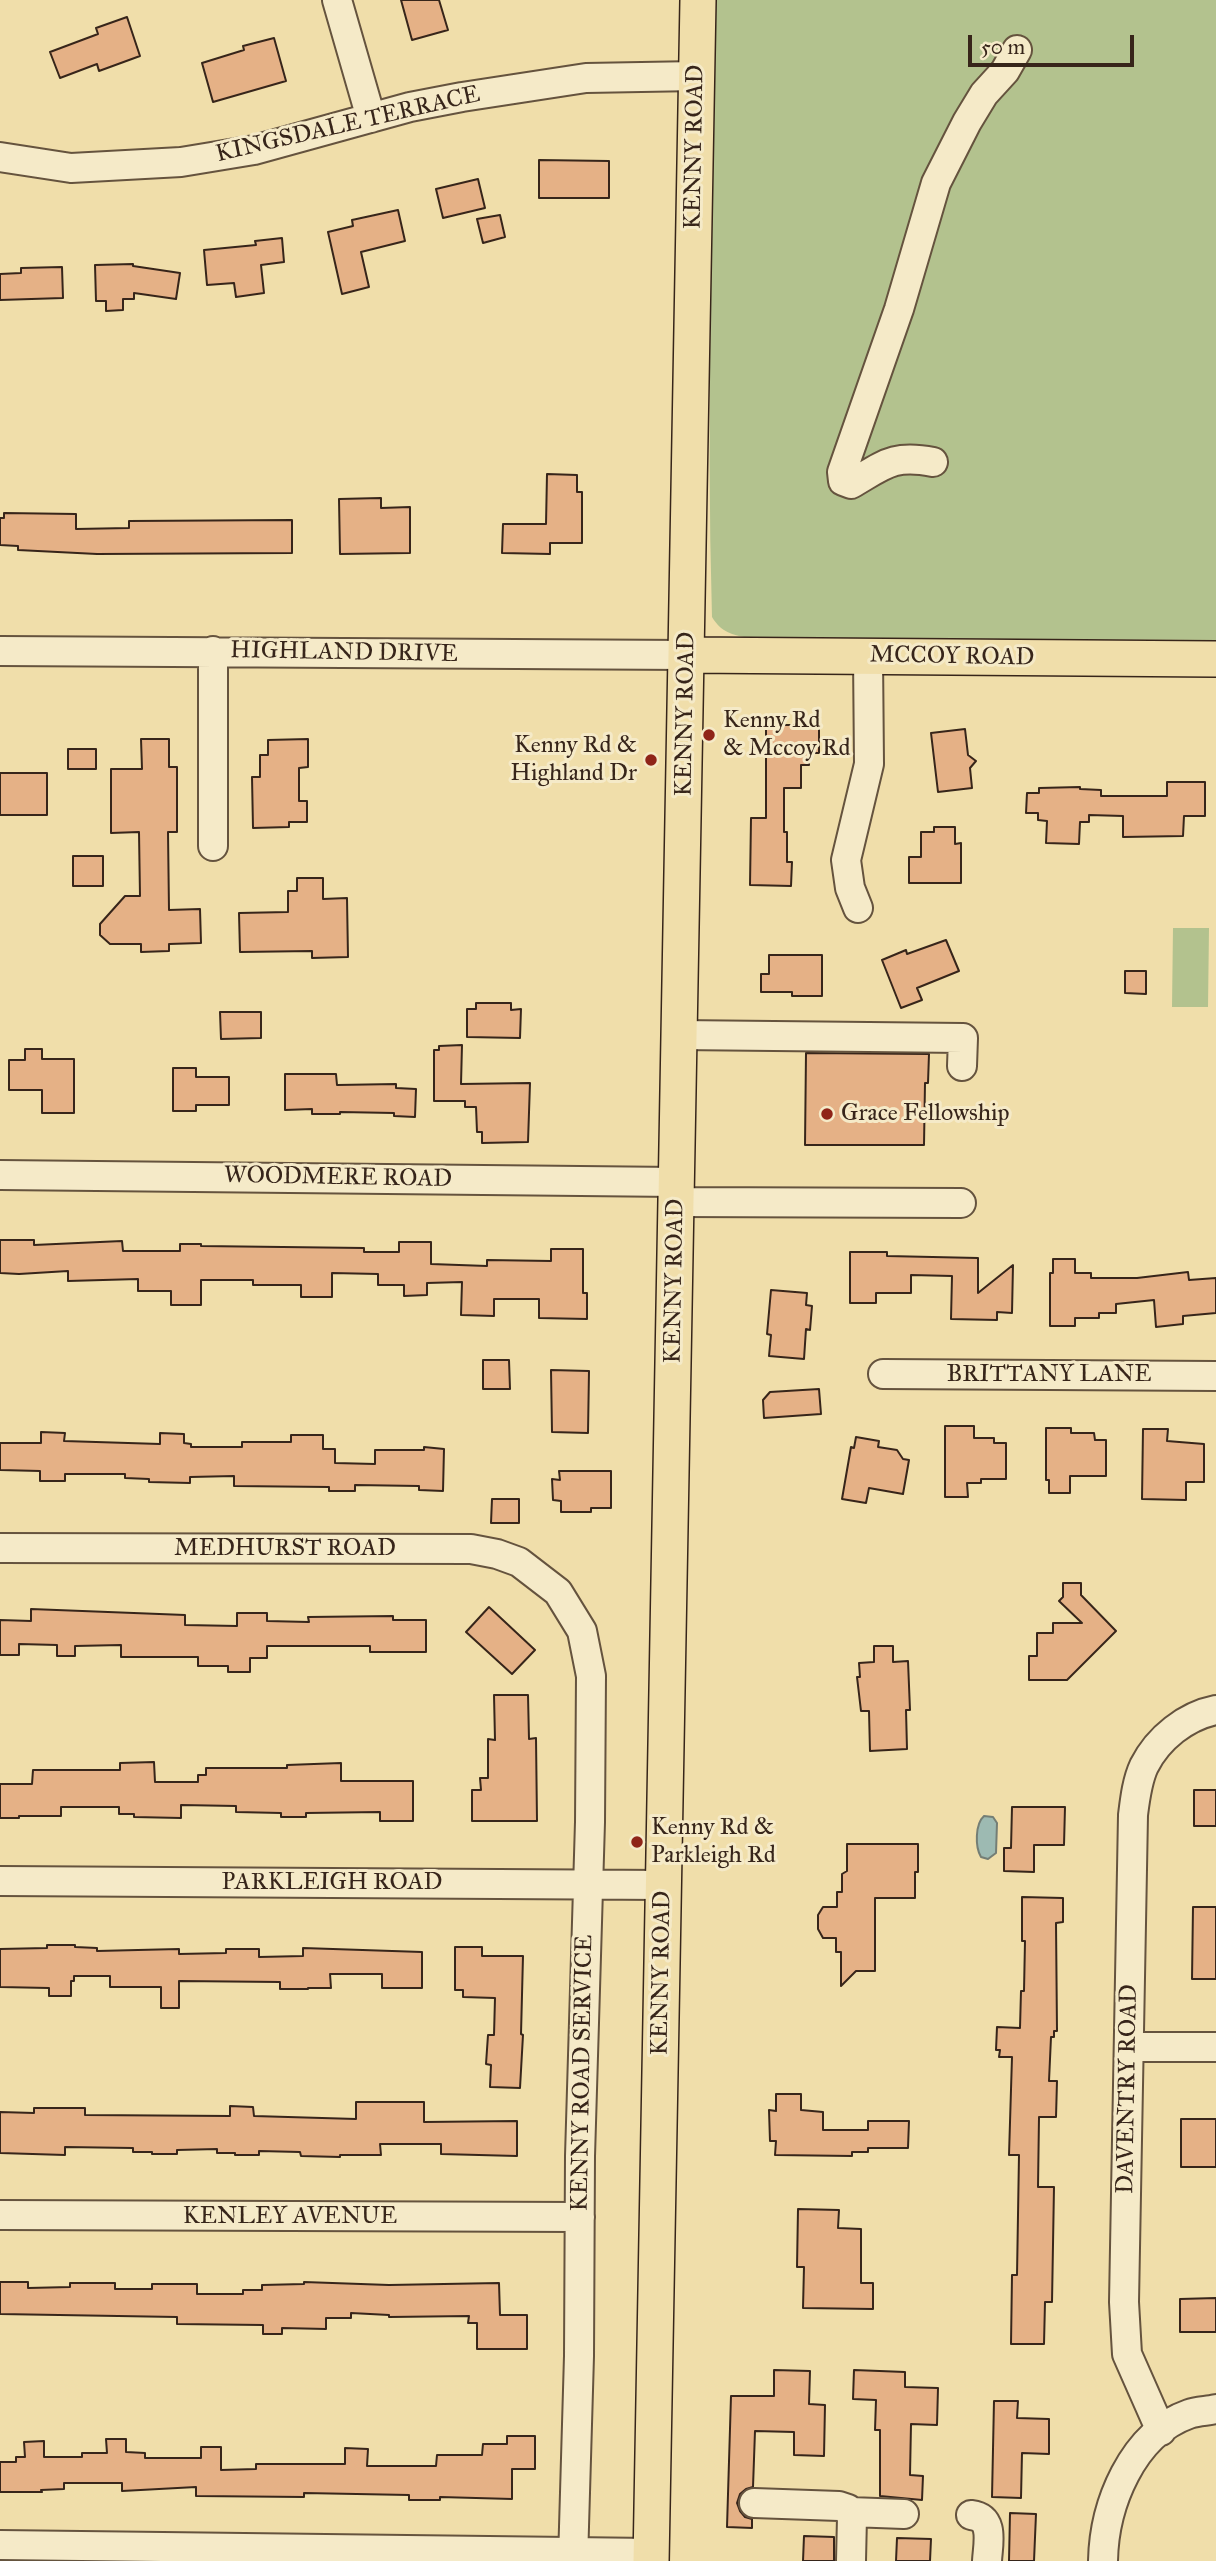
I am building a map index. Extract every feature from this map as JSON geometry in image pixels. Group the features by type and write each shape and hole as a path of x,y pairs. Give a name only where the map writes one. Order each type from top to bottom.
{"main road":[{"name":"KENNY ROAD","path":"651,2557 698,0"},
{"name":"MCCOY ROAD","path":"687,655 1216,659"}],"street":[{"path":"337,0 371,118"},
{"path":"933,463 898,459 880,466 851,484 843,481 845,462 899,309 936,183 984,94 1005,71 1017,50"},
{"name":"KINGSDALE TERRACE","path":"0,157 71,168 181,162 254,150 462,96 573,80 697,76"},
{"name":"HIGHLAND DRIVE","path":"0,651 687,655"},
{"path":"212,846 213,651"},
{"path":"858,908 850,888 846,860 869,764 868,656"},
{"path":"679,1035 963,1038 962,1066"},
{"name":"WOODMERE ROAD","path":"0,1175 677,1192 961,1203"},
{"name":"BRITTANY LANE","path":"883,1374 1216,1376"},
{"name":"MEDHURST ROAD","path":"0,1548 471,1549 519,1562 558,1592"},
{"name":"KENNY ROAD SERVICE","path":"558,1592 582,1631 591,1676 573,2556"},
{"name":"DAVENTRY ROAD","path":"1161,2431 1127,2354 1124,2302 1133,1815 1144,1766 1158,1746 1191,1717 1216,1710"},
{"name":"PARKLEIGH ROAD","path":"0,1881 664,1885"},
{"path":"1129,2047 1216,2047"},
{"name":"KENLEY AVENUE","path":"0,2215 580,2217"},
{"path":"1103,2561 1113,2498 1139,2452 1161,2431 1189,2414 1216,2409"},
{"path":"754,2503 839,2506 850,2512 904,2514"},
{"path":"850,2512 852,2561"},
{"path":"971,2515 979,2516 988,2526 987,2561"},
{"path":"0,2544 285,2554 651,2557"}],"green space":[{"path":"716,0 1216,0 1216,640 749,638 728,632 715,622 712,617 710,463"},
{"path":"1173,928 1209,928 1208,1007 1172,1007"}],"water":[{"path":"984,1816 993,1817 997,1823 996,1853 988,1859 981,1857 977,1842 979,1824"}],"building":[{"path":"401,0 439,0 448,30 412,40"},
{"path":"127,17 140,56 99,71 97,64 60,78 50,52 98,34 96,28"},
{"path":"274,38 286,81 213,102 202,63 244,50 243,46"},
{"path":"539,160 609,161 609,198 539,198"},
{"path":"478,179 485,208 443,218 436,189"},
{"path":"398,210 405,241 361,252 369,287 342,294 328,232 353,226 352,220"},
{"path":"500,215 505,237 483,243 477,219"},
{"path":"282,238 284,262 261,265 264,293 236,297 234,283 207,285 204,250 256,245 255,241"},
{"path":"133,264 180,273 176,299 134,293 134,299 123,299 123,310 106,311 106,301 96,301 95,265"},
{"path":"62,267 63,298 0,300 0,274 21,273 21,268"},
{"path":"547,474 577,475 577,492 582,492 582,543 550,543 550,554 502,553 503,524 546,524"},
{"path":"381,498 381,508 410,507 410,553 340,554 339,499"},
{"path":"4,513 76,514 76,529 129,528 129,521 292,520 292,553 97,554 18,550 18,546 0,545 0,518 4,518"},
{"path":"766,725 819,725 819,753 809,753 809,765 801,765 801,788 784,788 784,832 787,832 787,862 792,862 791,886 750,885 751,818 766,818"},
{"path":"965,729 968,755 976,761 970,768 972,788 938,792 931,733"},
{"path":"141,739 169,739 169,767 177,767 177,832 168,832 169,910 200,909 201,943 169,944 169,951 141,952 141,944 110,944 100,935 100,924 125,896 140,896 139,832 111,833 111,769 142,769"},
{"path":"308,739 308,767 299,768 299,801 307,801 307,822 289,822 289,827 253,828 252,777 260,777 260,755 268,755 268,740"},
{"path":"68,749 96,749 96,769 68,769"},
{"path":"0,773 47,773 47,815 0,815"},
{"path":"1167,782 1205,782 1205,816 1184,816 1183,836 1123,837 1123,816 1089,815 1089,822 1080,822 1079,844 1046,843 1047,821 1038,820 1038,813 1026,813 1027,793 1039,793 1039,788 1080,787 1101,790 1101,796 1167,796"},
{"path":"934,827 955,827 955,844 961,843 961,883 909,883 909,857 921,857 921,832 934,832"},
{"path":"73,856 103,856 103,886 73,886"},
{"path":"297,878 323,878 323,899 347,898 348,957 312,958 312,951 240,952 239,913 288,912 288,891 297,891"},
{"path":"946,940 959,971 917,988 922,1000 901,1008 882,960 906,950 907,954"},
{"path":"769,955 822,955 822,996 761,992 761,974 769,974"},
{"path":"1125,971 1146,971 1146,994 1125,993"},
{"path":"476,1003 511,1003 511,1010 521,1009 520,1038 467,1037 467,1009 476,1009"},
{"path":"220,1012 261,1012 261,1038 221,1039"},
{"path":"462,1045 461,1084 530,1083 528,1142 482,1143 482,1132 477,1132 476,1107 465,1107 465,1101 434,1101 434,1050 439,1050 439,1046"},
{"path":"25,1049 42,1049 42,1059 74,1059 74,1113 42,1113 42,1090 9,1090 9,1060 25,1060"},
{"name":"Grace Fellowship","path":"806,1053 929,1054 928,1083 925,1083 924,1145 805,1145"},
{"path":"173,1068 196,1068 196,1077 229,1077 229,1105 196,1105 196,1111 173,1111"},
{"path":"285,1074 336,1074 337,1085 396,1084 396,1088 416,1089 415,1117 394,1116 394,1113 312,1114 312,1109 285,1110"},
{"path":"0,1240 34,1240 34,1245 122,1241 123,1251 180,1251 180,1244 201,1244 364,1248 364,1252 399,1252 399,1242 431,1242 431,1264 487,1266 487,1260 551,1261 551,1249 583,1249 583,1293 587,1293 587,1319 539,1318 539,1299 494,1299 494,1316 461,1315 462,1282 427,1283 427,1295 404,1296 404,1285 378,1285 378,1274 332,1273 332,1297 301,1297 301,1285 253,1285 253,1280 201,1280 201,1305 171,1305 171,1291 138,1291 138,1279 68,1281 68,1271 0,1273"},
{"path":"850,1252 887,1252 887,1256 978,1258 978,1293 1013,1265 1012,1313 997,1312 997,1320 951,1319 952,1276 911,1275 911,1293 876,1293 876,1303 850,1303"},
{"path":"1053,1259 1075,1259 1075,1273 1091,1273 1091,1278 1137,1278 1188,1272 1189,1280 1216,1278 1216,1313 1183,1316 1183,1324 1156,1327 1154,1300 1116,1304 1116,1313 1099,1313 1099,1318 1075,1318 1075,1326 1050,1326 1050,1273 1053,1273"},
{"path":"771,1290 807,1293 806,1305 812,1306 810,1330 806,1329 804,1359 769,1356 771,1335 767,1334"},
{"path":"483,1360 509,1360 510,1389 483,1389"},
{"path":"551,1370 589,1371 588,1433 552,1432"},
{"path":"819,1389 821,1414 764,1418 763,1400 770,1392"},
{"path":"945,1426 974,1426 974,1438 994,1438 994,1443 1006,1443 1006,1479 981,1479 981,1483 967,1483 968,1497 945,1497"},
{"path":"1046,1428 1071,1428 1071,1433 1094,1433 1095,1440 1106,1440 1106,1476 1070,1476 1070,1493 1049,1493 1049,1480 1046,1480"},
{"path":"1143,1429 1168,1429 1167,1441 1204,1444 1204,1482 1186,1482 1186,1500 1142,1499"},
{"path":"41,1432 65,1433 64,1441 160,1444 160,1433 184,1434 184,1443 191,1444 191,1447 242,1447 242,1442 291,1442 291,1435 323,1435 323,1449 335,1449 335,1463 375,1464 375,1450 424,1450 424,1447 444,1449 443,1491 419,1490 419,1486 355,1485 355,1491 329,1491 329,1487 234,1486 234,1476 190,1477 190,1483 149,1482 149,1479 125,1478 125,1474 65,1474 65,1481 40,1481 40,1471 0,1470 0,1443 41,1443"},
{"path":"856,1437 879,1441 878,1447 897,1450 903,1459 909,1460 903,1494 869,1488 866,1503 842,1499 851,1447 854,1448"},
{"path":"559,1471 611,1471 611,1508 591,1508 591,1512 561,1512 561,1501 553,1500 552,1479 560,1480"},
{"path":"492,1499 519,1499 519,1523 491,1523"},
{"path":"1063,1583 1081,1583 1081,1595 1116,1631 1067,1680 1029,1680 1029,1656 1037,1656 1037,1633 1053,1633 1053,1623 1082,1623 1059,1601 1063,1597"},
{"path":"489,1607 535,1650 512,1674 466,1632"},
{"path":"31,1609 185,1615 185,1625 237,1626 237,1613 267,1613 267,1621 309,1622 308,1617 393,1616 393,1620 426,1620 426,1652 370,1652 370,1646 267,1646 267,1658 250,1658 250,1672 228,1672 228,1666 198,1666 198,1657 121,1657 121,1645 75,1646 75,1656 57,1656 57,1645 19,1644 19,1655 0,1655 0,1620 31,1621"},
{"path":"874,1646 893,1646 893,1662 908,1661 910,1710 906,1710 907,1749 870,1751 869,1711 861,1711 857,1677 860,1677 859,1663 874,1662"},
{"path":"494,1695 528,1695 529,1739 536,1738 537,1821 472,1821 472,1790 481,1790 480,1778 488,1778 488,1739 495,1740"},
{"path":"154,1762 155,1782 198,1782 198,1775 206,1775 206,1768 287,1768 287,1765 341,1763 341,1781 413,1781 413,1821 380,1821 380,1812 306,1813 306,1817 281,1817 281,1813 236,1812 236,1806 181,1805 181,1818 134,1817 134,1814 119,1814 119,1807 61,1807 61,1816 0,1818 0,1784 32,1784 33,1770 120,1770 120,1763"},
{"path":"1194,1790 1216,1790 1216,1826 1194,1826"},
{"path":"1012,1807 1065,1807 1064,1845 1034,1845 1034,1872 1004,1871 1004,1848 1011,1848"},
{"path":"847,1844 918,1844 918,1872 915,1872 915,1898 875,1898 875,1971 856,1971 841,1986 841,1952 836,1952 836,1938 823,1938 818,1929 818,1915 823,1907 837,1907 837,1892 842,1892 842,1874 847,1871"},
{"path":"1022,1897 1063,1898 1063,1922 1056,1923 1057,2031 1054,2031 1054,2037 1051,2037 1049,2081 1057,2081 1056,2117 1039,2117 1038,2187 1054,2187 1052,2302 1045,2302 1044,2344 1011,2344 1012,2275 1017,2275 1019,2155 1009,2155 1012,2057 999,2057 1000,2050 996,2050 997,2027 1020,2028 1025,1941 1022,1941"},
{"path":"1193,1907 1216,1907 1216,1979 1192,1979"},
{"path":"47,1945 75,1945 97,1948 97,1951 179,1949 179,1954 259,1949 259,1957 303,1956 303,1948 422,1952 422,1988 382,1988 382,1974 330,1974 331,1988 308,1989 280,1989 280,1982 179,1981 179,2008 161,2008 161,1987 110,1987 110,1976 74,1976 74,1981 71,1981 71,1996 49,1996 49,1988 0,1987 0,1949 47,1948"},
{"path":"455,1947 482,1947 482,1956 523,1956 520,2088 490,2087 491,2065 486,2064 488,2035 494,2035 495,1998 463,1997 463,1990 455,1990"},
{"path":"776,2094 801,2094 801,2110 823,2112 823,2130 868,2130 868,2121 909,2121 908,2148 868,2148 868,2152 852,2152 852,2156 775,2155 776,2141 770,2141 769,2110 776,2111"},
{"path":"356,2102 424,2102 424,2122 517,2121 517,2156 441,2154 441,2144 380,2144 381,2155 340,2157 259,2151 259,2155 235,2155 217,2153 217,2149 152,2154 133,2152 133,2148 65,2147 65,2155 0,2153 0,2112 34,2113 34,2108 85,2108 85,2115 230,2116 230,2106 253,2107 254,2116 356,2119"},
{"path":"1181,2119 1216,2119 1216,2167 1181,2167"},
{"path":"798,2209 839,2210 838,2228 861,2229 861,2283 873,2283 873,2309 803,2308 804,2267 797,2267"},
{"path":"0,2282 28,2282 28,2288 70,2287 70,2283 115,2283 115,2289 152,2289 152,2284 197,2284 197,2294 243,2294 243,2290 262,2290 262,2285 304,2282 389,2285 499,2283 500,2315 527,2315 527,2349 477,2349 477,2323 468,2323 469,2316 389,2317 351,2313 351,2318 326,2318 326,2329 282,2328 282,2334 263,2334 263,2325 177,2324 177,2317 0,2314"},
{"path":"1216,2298 1216,2332 1180,2332 1180,2299"},
{"path":"774,2370 810,2371 809,2404 825,2405 824,2456 794,2455 794,2432 755,2431 753,2487 740,2494 737,2503 745,2517 752,2519 752,2528 727,2527 731,2396 774,2396"},
{"path":"854,2370 905,2372 905,2387 938,2388 937,2425 911,2424 910,2475 923,2476 922,2500 880,2496 880,2430 875,2430 876,2400 853,2399"},
{"path":"994,2401 1018,2401 1017,2418 1049,2419 1049,2454 1022,2453 1021,2498 992,2497"},
{"path":"507,2436 535,2436 535,2469 512,2469 512,2499 440,2497 440,2500 409,2500 409,2495 304,2493 304,2497 196,2496 196,2487 122,2491 122,2483 64,2483 64,2489 0,2492 0,2462 16,2462 16,2457 25,2457 24,2442 44,2441 44,2457 82,2457 82,2453 107,2453 106,2439 126,2439 126,2452 145,2453 145,2458 201,2458 201,2447 221,2447 221,2470 256,2469 256,2464 345,2464 345,2448 368,2449 367,2466 436,2466 437,2455 482,2455 483,2444 507,2444"},
{"path":"1010,2513 1036,2514 1034,2561 1009,2561"},
{"path":"804,2536 834,2537 834,2561 803,2561"},
{"path":"897,2538 931,2539 930,2561 896,2561"}],"place":[{"name":"Kenny Rd & Mccoy Rd","path":"709,735"},
{"name":"Kenny Rd & Highland Dr","path":"651,760"},
{"name":"Grace Fellowship","path":"827,1114"},
{"name":"Kenny Rd & Parkleigh Rd","path":"637,1842"}]}
